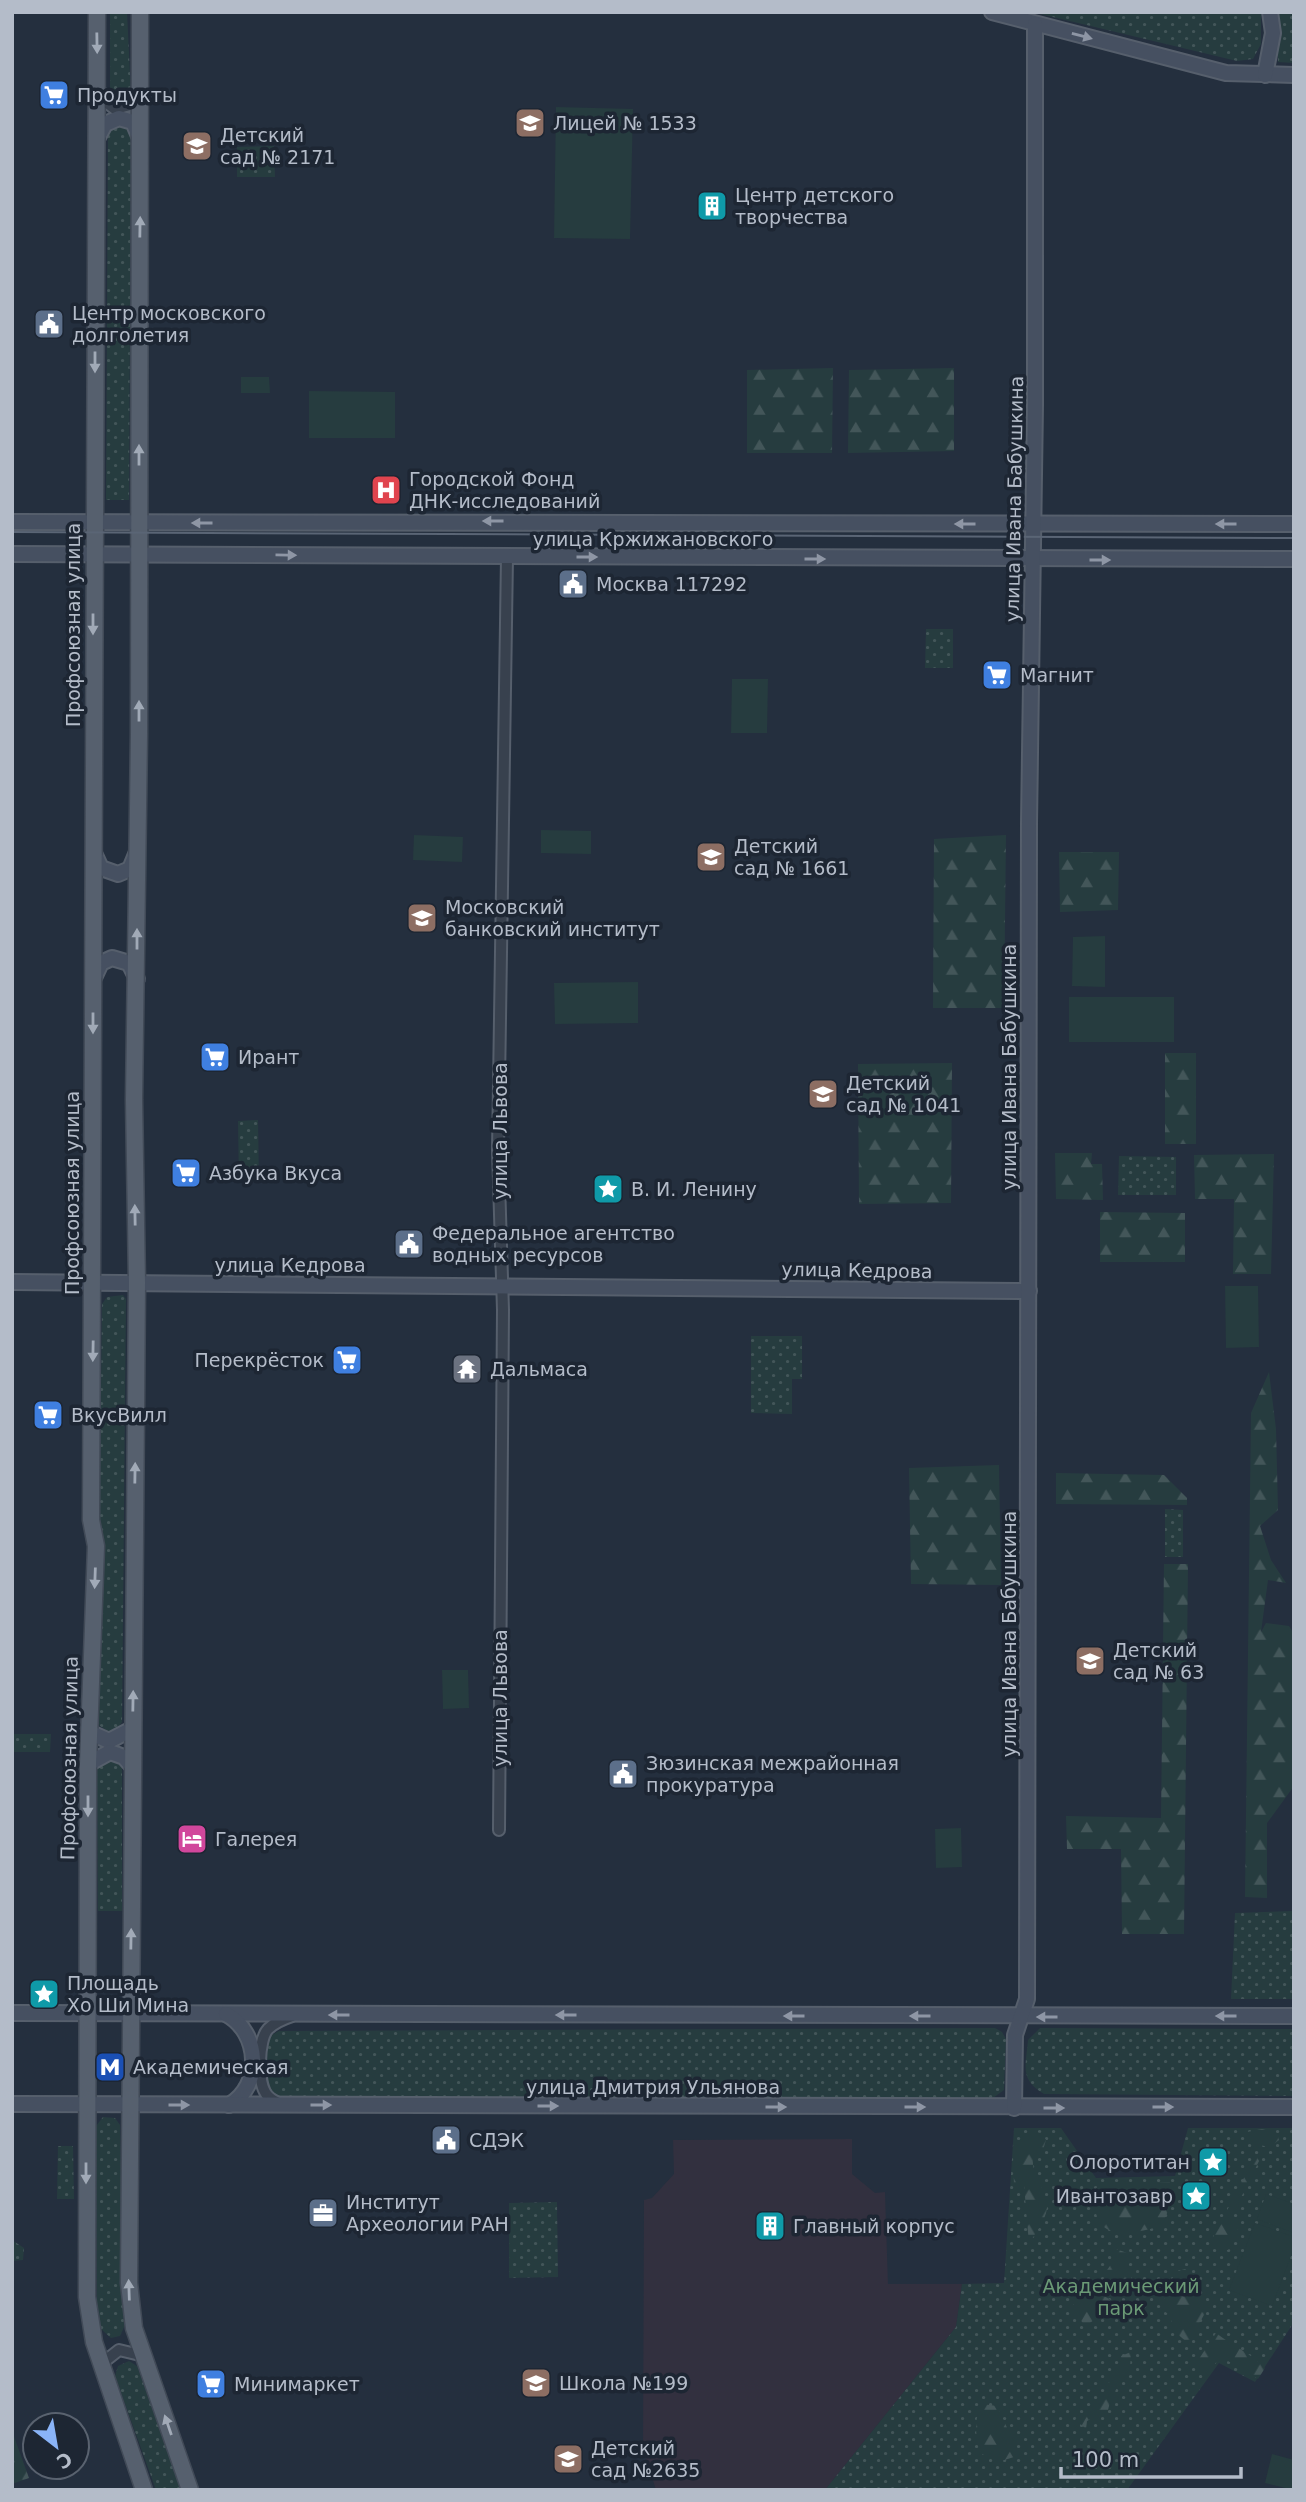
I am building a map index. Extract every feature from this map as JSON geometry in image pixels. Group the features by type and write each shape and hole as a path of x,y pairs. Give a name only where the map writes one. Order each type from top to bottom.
{"main road":[{"name":"Профсоюзная улица","path":"97,12 91,1520 96,1546 88,1764 88,2297 91,2328 103,2370 144,2490"},
{"path":"140,12 137,1283 129,2301 144,2357 190,2490"}],"street":[{"path":"992,12 1217,71 1294,75"},
{"path":"1265,75 1273,33 1270,12"},
{"name":"улица Ивана Бабушкина","path":"1014,2108 1016,2035 1027,1999 1035,24"},
{"path":"98,86 103,100 115,108 130,105 140,93"},
{"path":"97,140 105,124 120,118 133,122 141,141"},
{"name":"улица Кржижановского","path":"12,523 505,521 1294,524"},
{"name":"улица Кржижановского","path":"12,554 1294,559"},
{"name":"улица Львова","path":"499,1830 502,1285 498,1150 507,557"},
{"path":"93,852 101,869 112,874 130,869 137,852"},
{"path":"93,980 101,963 118,958 133,968 137,980"},
{"name":"улица Кедрова","path":"12,1283 1029,1291"},
{"path":"89,1732 109,1741 132,1729"},
{"path":"88,1764 110,1752 124,1757 132,1766"},
{"path":"12,2013 1294,2017"},
{"path":"226,2014 247,2033 252,2067 252,2079 246,2093 228,2105"},
{"path":"284,2105 267,2096 263,2088 262,2042 265,2031 276,2022 295,2015"},
{"name":"улица Дмитрия Ульянова","path":"12,2104 1294,2107"},
{"path":"103,2370 105,2361 119,2350 144,2357"}],"shaded area":[{"path":"852,2139 852,2174 875,2193 885,2192 888,2284 962,2284 956,2327 825,2490 656,2490 643,2449 644,2200 652,2198 674,2174 673,2140"}],"green space":[{"path":"110,12 127,12 131,95 122,101 110,95"},
{"path":"1032,12 1261,12 1261,44 1253,59 1237,61"},
{"path":"1294,12 1294,63 1278,62 1277,14"},
{"path":"556,107 633,109 630,239 554,238"},
{"path":"115,124 129,128 131,133 129,500 106,500 108,132"},
{"path":"274,146 275,177 237,177 237,147"},
{"path":"833,368 832,453 747,453 747,370"},
{"path":"954,368 954,451 848,453 849,370"},
{"path":"241,377 269,377 270,393 241,393"},
{"path":"309,391 395,392 395,438 309,438"},
{"path":"926,629 953,629 953,668 925,668"},
{"path":"732,679 768,679 767,733 731,733"},
{"path":"541,830 591,831 591,854 541,853"},
{"path":"414,835 463,837 462,862 413,860"},
{"path":"1006,835 1004,1008 933,1008 934,839"},
{"path":"1059,852 1119,852 1118,910 1060,912"},
{"path":"1105,936 1105,987 1072,986 1073,937"},
{"path":"638,982 638,1023 555,1024 554,983"},
{"path":"1069,997 1174,997 1174,1042 1069,1042"},
{"path":"1165,1053 1196,1053 1196,1144 1165,1144"},
{"path":"952,1063 951,1203 859,1204 858,1064"},
{"path":"258,1120 259,1181 239,1181 238,1121"},
{"path":"1055,1153 1092,1153 1091,1164 1102,1164 1103,1200 1056,1199"},
{"path":"1274,1154 1271,1274 1233,1274 1234,1199 1195,1199 1194,1155"},
{"path":"1119,1156 1176,1157 1176,1195 1118,1195"},
{"path":"1100,1212 1185,1213 1185,1262 1100,1262"},
{"path":"1225,1286 1258,1286 1259,1347 1226,1348"},
{"path":"123,1295 126,1299 122,1722 117,1729 109,1732 97,1724 102,1304 107,1297"},
{"path":"751,1336 802,1336 802,1379 792,1379 792,1414 751,1413"},
{"path":"1269,1372 1276,1429 1278,1510 1260,1526 1271,1560 1286,1583 1268,1580 1261,1632 1266,1623 1289,1626 1294,1634 1294,1786 1267,1823 1267,1898 1245,1897 1251,1413"},
{"path":"999,1465 1001,1585 911,1584 909,1468"},
{"path":"1056,1473 1164,1475 1187,1498 1187,1505 1056,1504"},
{"path":"1165,1509 1183,1510 1183,1557 1165,1557"},
{"path":"1164,1564 1188,1564 1184,1934 1122,1934 1121,1849 1067,1849 1066,1816 1161,1818"},
{"path":"442,1670 468,1670 469,1708 443,1709"},
{"path":"12,1734 51,1734 50,1752 12,1752"},
{"path":"104,1755 122,1764 122,1911 98,1911 97,1761"},
{"path":"961,1828 962,1867 936,1868 935,1829"},
{"path":"1294,1911 1294,1999 1231,1999 1235,1913"},
{"path":"995,2028 1002,2032 1006,2039 1004,2090 993,2098 286,2098 277,2097 266,2087 266,2038 279,2031"},
{"path":"1040,2028 1294,2029 1294,2096 1044,2094 1031,2083 1026,2071 1028,2040"},
{"path":"103,2117 115,2118 120,2125 124,2327 120,2336 111,2338 101,2329 97,2302 96,2126"},
{"name":"Академический парк","path":"1014,2128 1061,2128 1096,2178 1175,2176 1188,2128 1294,2128 1294,2322 1255,2382 1219,2363 1127,2490 825,2490 956,2327 962,2284 1004,2283"},
{"path":"1262,2129 1277,2133 1279,2140 1270,2147 1253,2144 1247,2132"},
{"path":"1031,2132 1042,2133 1046,2140 1043,2150 1033,2159 1033,2166 1047,2206 1043,2221 1029,2244 1024,2185 1014,2186 1014,2155 1019,2141"},
{"path":"58,2146 73,2146 74,2199 57,2199"},
{"path":"1256,2155 1259,2161 1231,2218 1238,2224 1237,2237 1228,2250 1215,2247 1212,2239"},
{"path":"1171,2182 1177,2184 1177,2190 1162,2225 1123,2233 1105,2228 1099,2222 1093,2199 1098,2186"},
{"path":"1266,2194 1294,2204 1294,2233 1257,2219"},
{"path":"557,2202 558,2277 509,2278 509,2203"},
{"path":"1255,2223 1294,2237 1294,2248 1272,2306 1229,2290"},
{"path":"12,2240 24,2248 23,2260 12,2261"},
{"path":"1111,2247 1127,2253 1133,2284 1130,2303 1103,2276 1116,2257"},
{"path":"1185,2269 1200,2281 1198,2295 1209,2306 1188,2343 1175,2332 1169,2314 1160,2309 1175,2272"},
{"path":"1104,2296 1124,2308 1113,2308 1085,2326 1071,2307 1080,2297"},
{"path":"1216,2333 1265,2368 1258,2379 1228,2361 1219,2359 1209,2371 1202,2372 1195,2365"},
{"path":"1131,2352 1130,2369 1120,2373 1119,2383 1108,2410 1087,2421 1086,2429 1075,2419 1086,2415 1093,2401 1105,2397 1106,2383 1114,2381 1116,2369 1123,2367 1121,2356"},
{"path":"129,2361 137,2366 181,2490 156,2490 115,2376 118,2366"},
{"path":"982,2404 997,2406 1009,2432 1017,2440 1014,2457 998,2462 980,2453 976,2422"},
{"path":"12,2431 21,2456 21,2481 12,2484"},
{"path":"1272,2454 1294,2460 1294,2490 1265,2483"}],"tram line":[{"path":"12,532 1294,538"}],"place":[{"name":"Продукты","path":"54,95"},
{"name":"Лицей № 1533","path":"530,123"},
{"name":"Детский сад № 2171","path":"197,146"},
{"name":"Центр детского творчества","path":"712,206"},
{"name":"Центр московского долголетия","path":"49,324"},
{"name":"Городской Фонд ДНК-исследований","path":"386,490"},
{"name":"Москва 117292","path":"573,584"},
{"name":"Магнит","path":"997,675"},
{"name":"Детский сад № 1661","path":"711,857"},
{"name":"Московский банковский институт","path":"422,918"},
{"name":"Ирант","path":"215,1057"},
{"name":"Детский сад № 1041","path":"823,1094"},
{"name":"Азбука Вкуса","path":"186,1173"},
{"name":"В. И. Ленину","path":"608,1189"},
{"name":"Федеральное агентство водных ресурсов","path":"409,1244"},
{"name":"Перекрёсток","path":"347,1360"},
{"name":"Дальмаса","path":"467,1369"},
{"name":"ВкусВилл","path":"48,1415"},
{"name":"Детский сад № 63","path":"1090,1661"},
{"name":"Зюзинская межрайонная прокуратура","path":"623,1774"},
{"name":"Галерея","path":"192,1839"},
{"name":"Площадь Хо Ши Мина","path":"44,1994"},
{"name":"Академическая","path":"110,2067"},
{"name":"СДЭК","path":"446,2140"},
{"name":"Олоротитан","path":"1213,2162"},
{"name":"Ивантозавр","path":"1196,2196"},
{"name":"Институт Археологии РАН","path":"323,2213"},
{"name":"Главный корпус","path":"770,2226"},
{"name":"Школа №199","path":"536,2383"},
{"name":"Минимаркет","path":"211,2384"},
{"name":"Детский сад №2635","path":"568,2459"}]}
